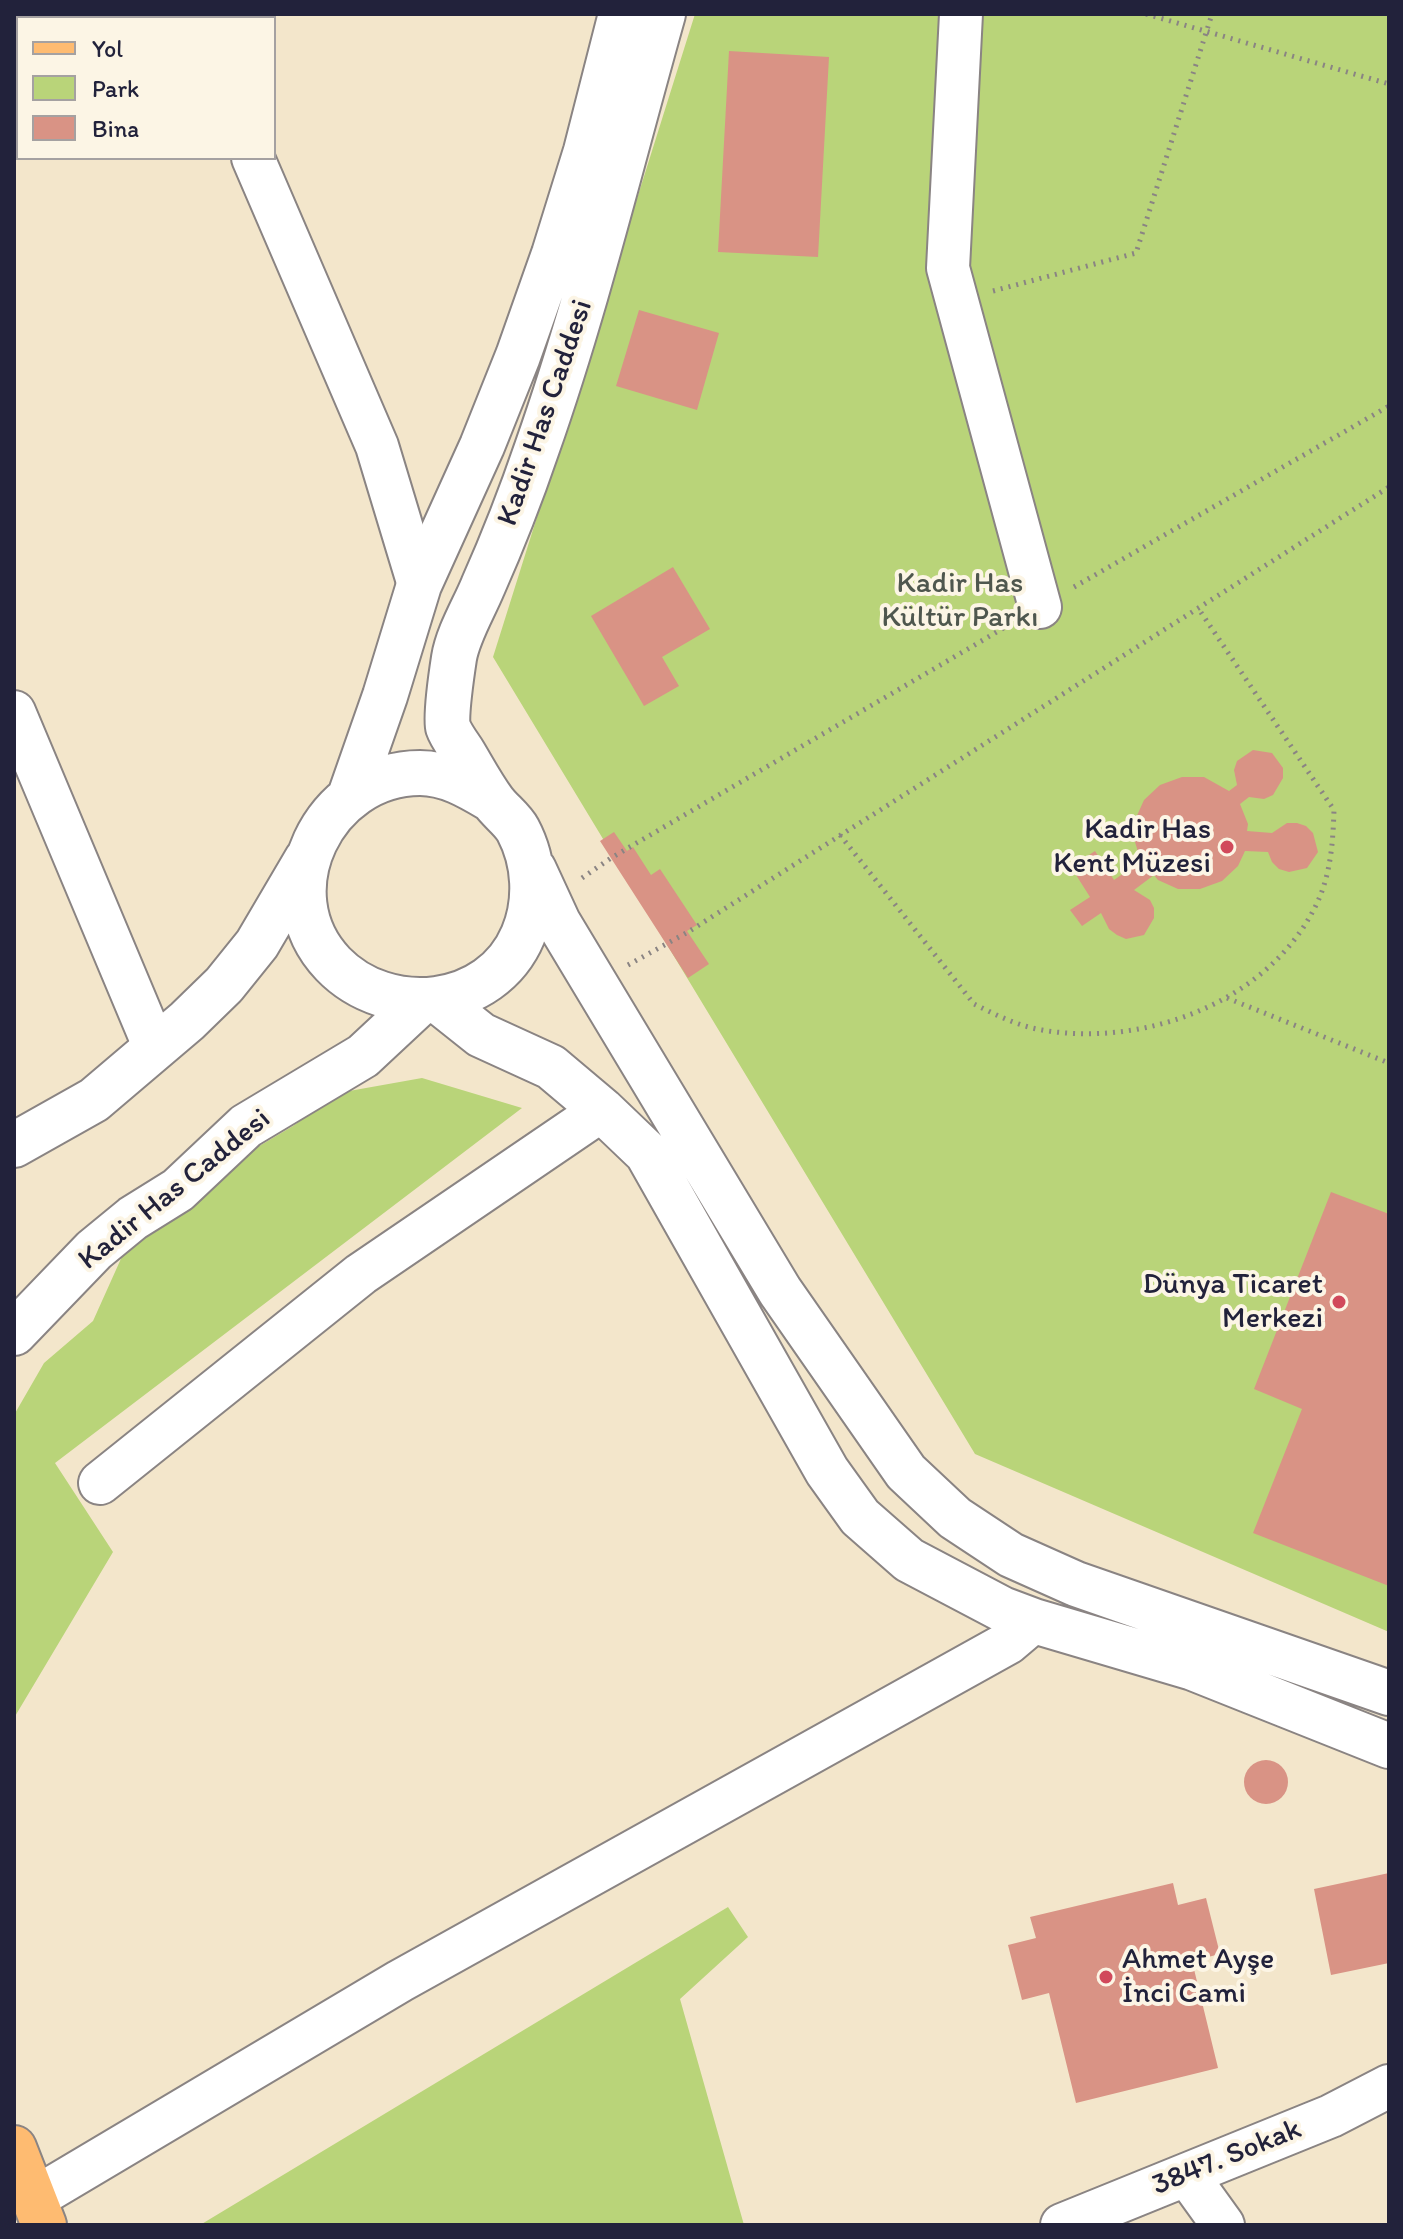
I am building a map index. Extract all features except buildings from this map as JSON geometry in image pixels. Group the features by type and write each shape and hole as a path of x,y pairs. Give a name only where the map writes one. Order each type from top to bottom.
{"main road":[{"path":"14,2148 40,2212"}],"street":[{"name":"Kadir Has Caddesi","path":"350,796 419,585 482,446 554,254 586,151 621,14"},
{"name":"Kadir Has Caddesi","path":"492,800 447,726 455,653 503,539 567,360 663,14"},
{"path":"961,14 948,268 1040,607"},
{"path":"254,160 377,446 419,585"},
{"path":"14,712 155,1048"},
{"path":"14,1145 94,1100 224,985 257,944 308,857 324,823 350,796 384,779 421,773 459,780 492,800 517,829 558,922 780,1291 906,1472 955,1518 1011,1555 1076,1584 1389,1693"},
{"path":"308,857 304,894 312,930 331,963 360,986 395,1000 430,1000 469,991 499,969 522,938 533,902 531,864"},
{"name":"Kadir Has Caddesi","path":"14,1333 94,1250 133,1218 178,1190 246,1126 363,1056 430,1000"},
{"path":"430,1000 481,1035 551,1067 647,1153 827,1471 860,1517 909,1560 1002,1609 1193,1668 1389,1746"},
{"path":"100,1483 361,1274 602,1110"},
{"path":"40,2212 400,1981 1008,1643 1034,1621"},
{"name":"3847. Sokak","path":"1062,2225 1131,2212 1187,2175 1331,2116 1389,2086"},
{"path":"1187,2175 1223,2225"}],"path":[{"path":"1146,14 1389,84"},
{"path":"957,300 1136,253 1212,14"},
{"path":"667,945 1389,487"},
{"path":"840,835 974,1004 995,1015 1040,1030 1073,1034 1105,1033 1141,1029 1176,1020 1226,997 1269,964 1305,924 1319,899 1327,872 1333,841 1334,810 1198,608"},
{"path":"611,858 626,850"},
{"path":"1226,997 1389,1063"}],"green space":[{"name":"Kadir Has Kültür Parkı","path":"695,14 1389,14 1389,1632 975,1454 493,657"},
{"path":"422,1078 522,1108 55,1463 113,1552 14,1718 14,1415 44,1363 93,1321 124,1252 234,1161 293,1126 338,1093"},
{"path":"728,1907 748,1937 680,1999 744,2225 200,2225"}],"place":[{"name":"Kadir Has Kent Müzesi","path":"1227,847"},
{"name":"Dünya Ticaret Merkezi","path":"1339,1302"},
{"name":"Ahmet Ayşe İnci Cami","path":"1106,1977"}]}
